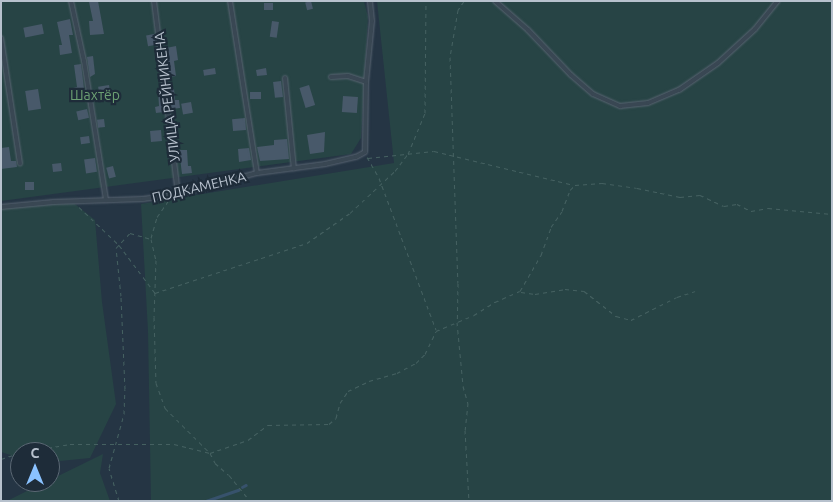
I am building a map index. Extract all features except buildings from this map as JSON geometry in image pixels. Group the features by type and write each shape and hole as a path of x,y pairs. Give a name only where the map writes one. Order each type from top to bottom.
{"lane":[{"path":"71,1 84,61 106,200"},
{"name":"УЛИЦА РЕЙНИКЕНА","path":"154,1 178,194"},
{"path":"230,1 257,173"},
{"path":"365,152 366,82 372,21 370,1"},
{"path":"495,1 528,30 571,75 593,94 620,106 648,103 679,90 718,63 756,28 778,1"},
{"path":"1,38 20,164"},
{"path":"331,77 348,76 366,82"},
{"path":"284,78 294,169"},
{"name":"ПОДКАМЕНКА","path":"1,207 71,201 143,200 178,194 257,173 325,164 356,157 365,152"}],"path":[{"path":"155,293 307,243 350,213 381,184 408,154 425,113 426,1"},
{"path":"464,1 458,10 450,57 452,156 458,283 457,322 463,386 468,403 465,430 469,501"},
{"path":"365,152 381,184 436,331"},
{"path":"367,158 434,152 575,186 602,183 680,197 700,195 724,206 736,204 751,210 768,208 832,214"},
{"path":"520,292 542,255 551,227 562,210 570,190 575,186"},
{"path":"178,194 169,200 157,217 151,239 156,260 156,383 165,408 210,453 215,463 229,475 250,501"},
{"path":"71,201 92,217 119,245 155,293"},
{"path":"119,501 109,468 124,414 125,389 121,296 116,264 116,248 130,233 151,239"},
{"path":"60,446 70,444 174,444 210,453 248,440 268,425 329,424 336,418 340,403 348,391 369,381 397,373 416,363 425,354 436,331 520,292 535,294 566,289 584,291 616,316 631,320 677,297 695,291"}],"green space":[{"name":"Шахтёр","path":"1,1 364,1 368,17 361,138 351,154 1,201"},
{"path":"377,1 832,1 832,501 151,501 148,331 141,204 394,163"},
{"path":"71,201 95,220 102,302 116,404 90,458 60,461 60,442 10,442 10,455 1,452 1,207"},
{"path":"103,454 100,473 110,501 7,501 25,492 60,492 60,475"}],"waterway":[{"path":"242,487 246,485"},
{"path":"206,501 238,490"}]}
